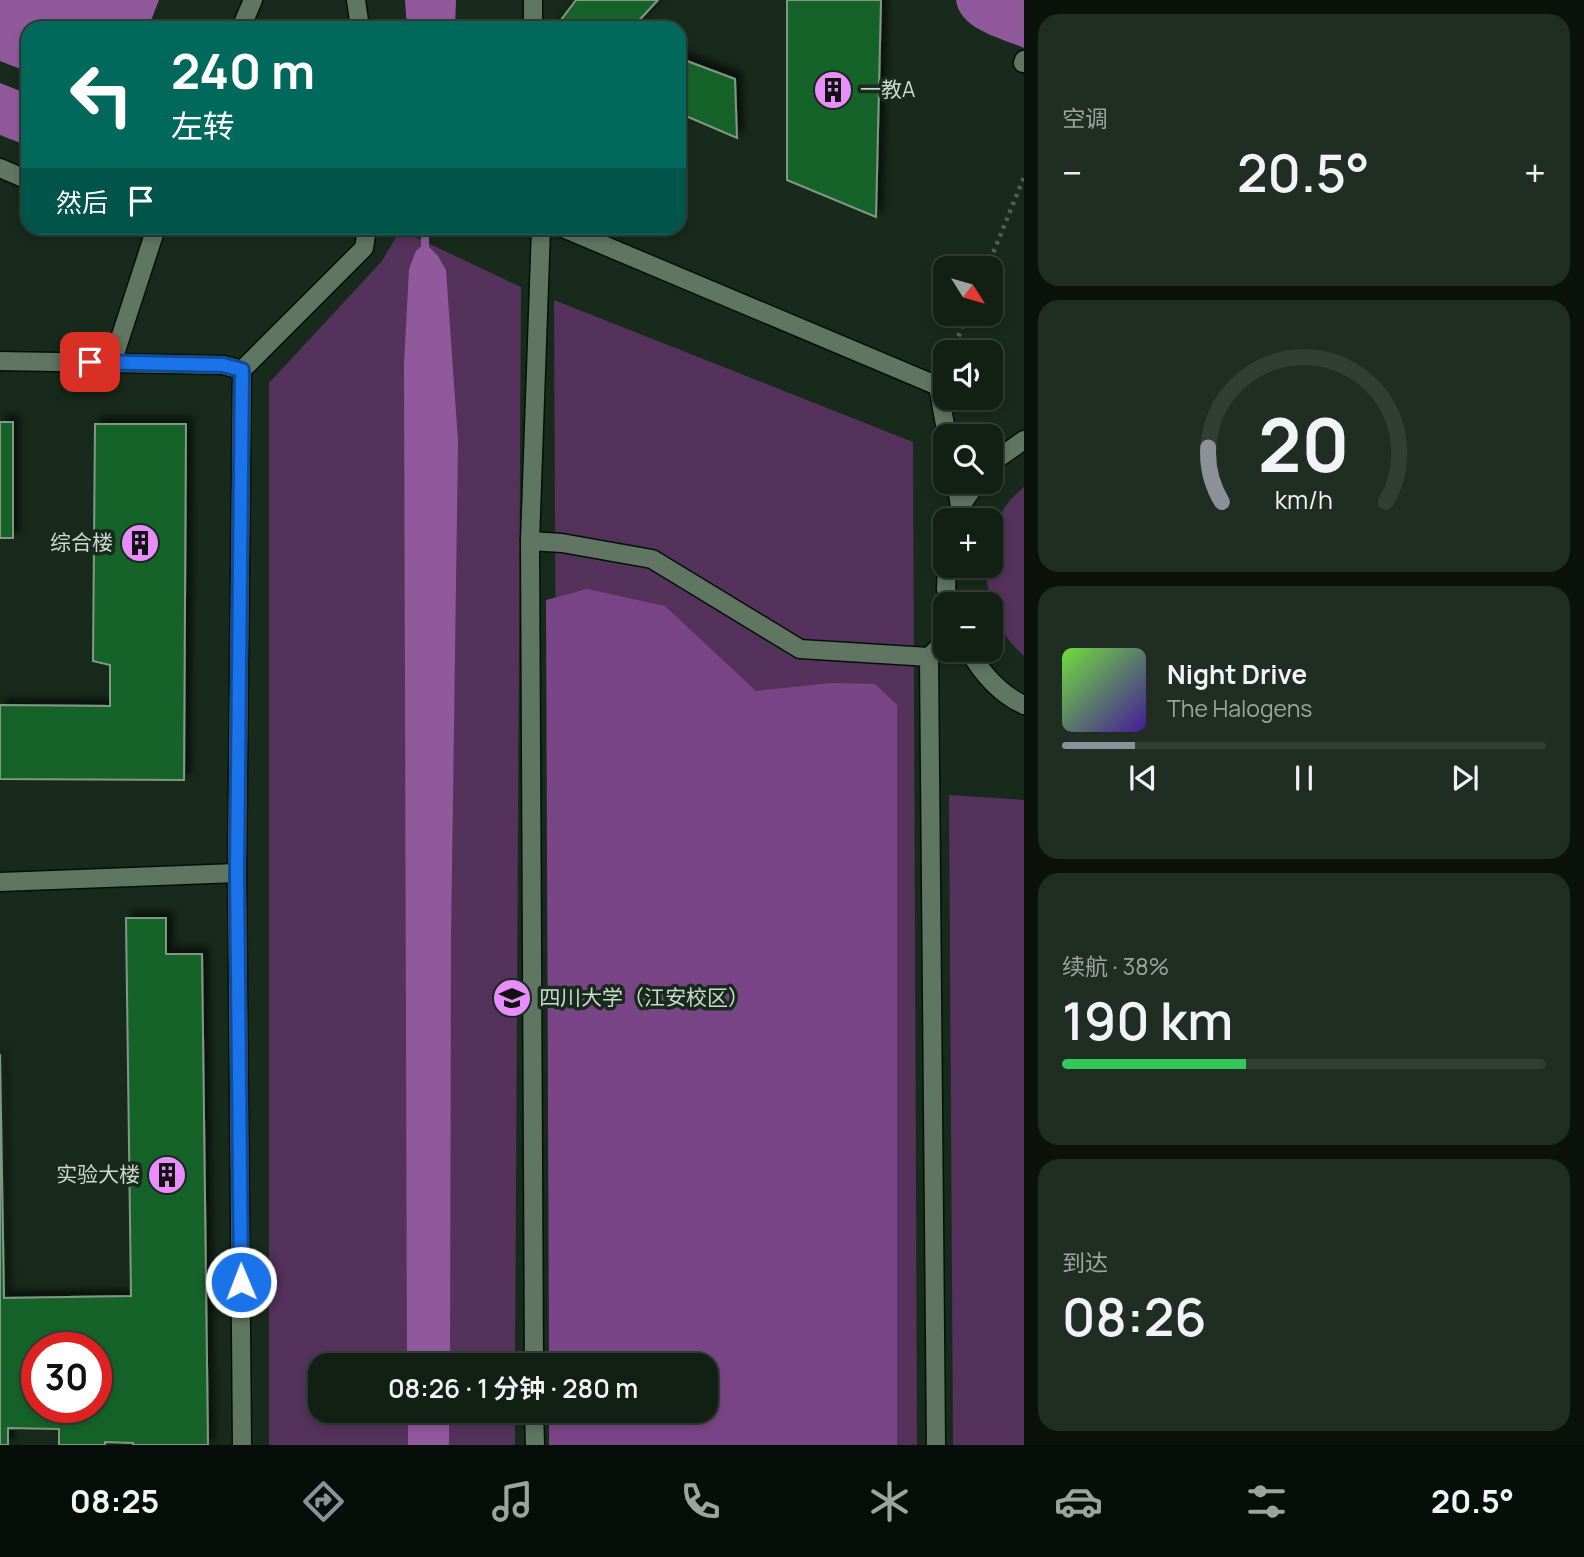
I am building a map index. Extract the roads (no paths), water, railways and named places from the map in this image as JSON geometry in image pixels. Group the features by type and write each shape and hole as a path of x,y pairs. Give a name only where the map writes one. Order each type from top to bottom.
{"street":[{"path":"247,21 253,0"},
{"path":"356,0 359,21"},
{"path":"533,0 533,21"},
{"path":"0,168 21,177"},
{"path":"112,363 148,235"},
{"path":"242,1445 237,873 242,370 364,248 366,235"},
{"path":"534,1353 530,541 541,235"},
{"path":"580,235 938,386 945,424"},
{"path":"0,361 223,365 242,370"},
{"path":"1003,455 1024,440"},
{"path":"530,541 562,543 652,559 800,649 929,657"},
{"path":"933,653 929,657 936,1445"},
{"path":"975,662 979,669 1013,700 1024,705"},
{"path":"0,881 237,873"},
{"path":"534,1423 534,1445"}],"waterway":[{"path":"425,237 425,253"}],"place":[{"name":"一教A","path":"833,90"},
{"name":"综合楼","path":"140,543"},
{"name":"四川大学（江安校区）","path":"512,998"},
{"name":"实验大楼","path":"167,1175"}]}
